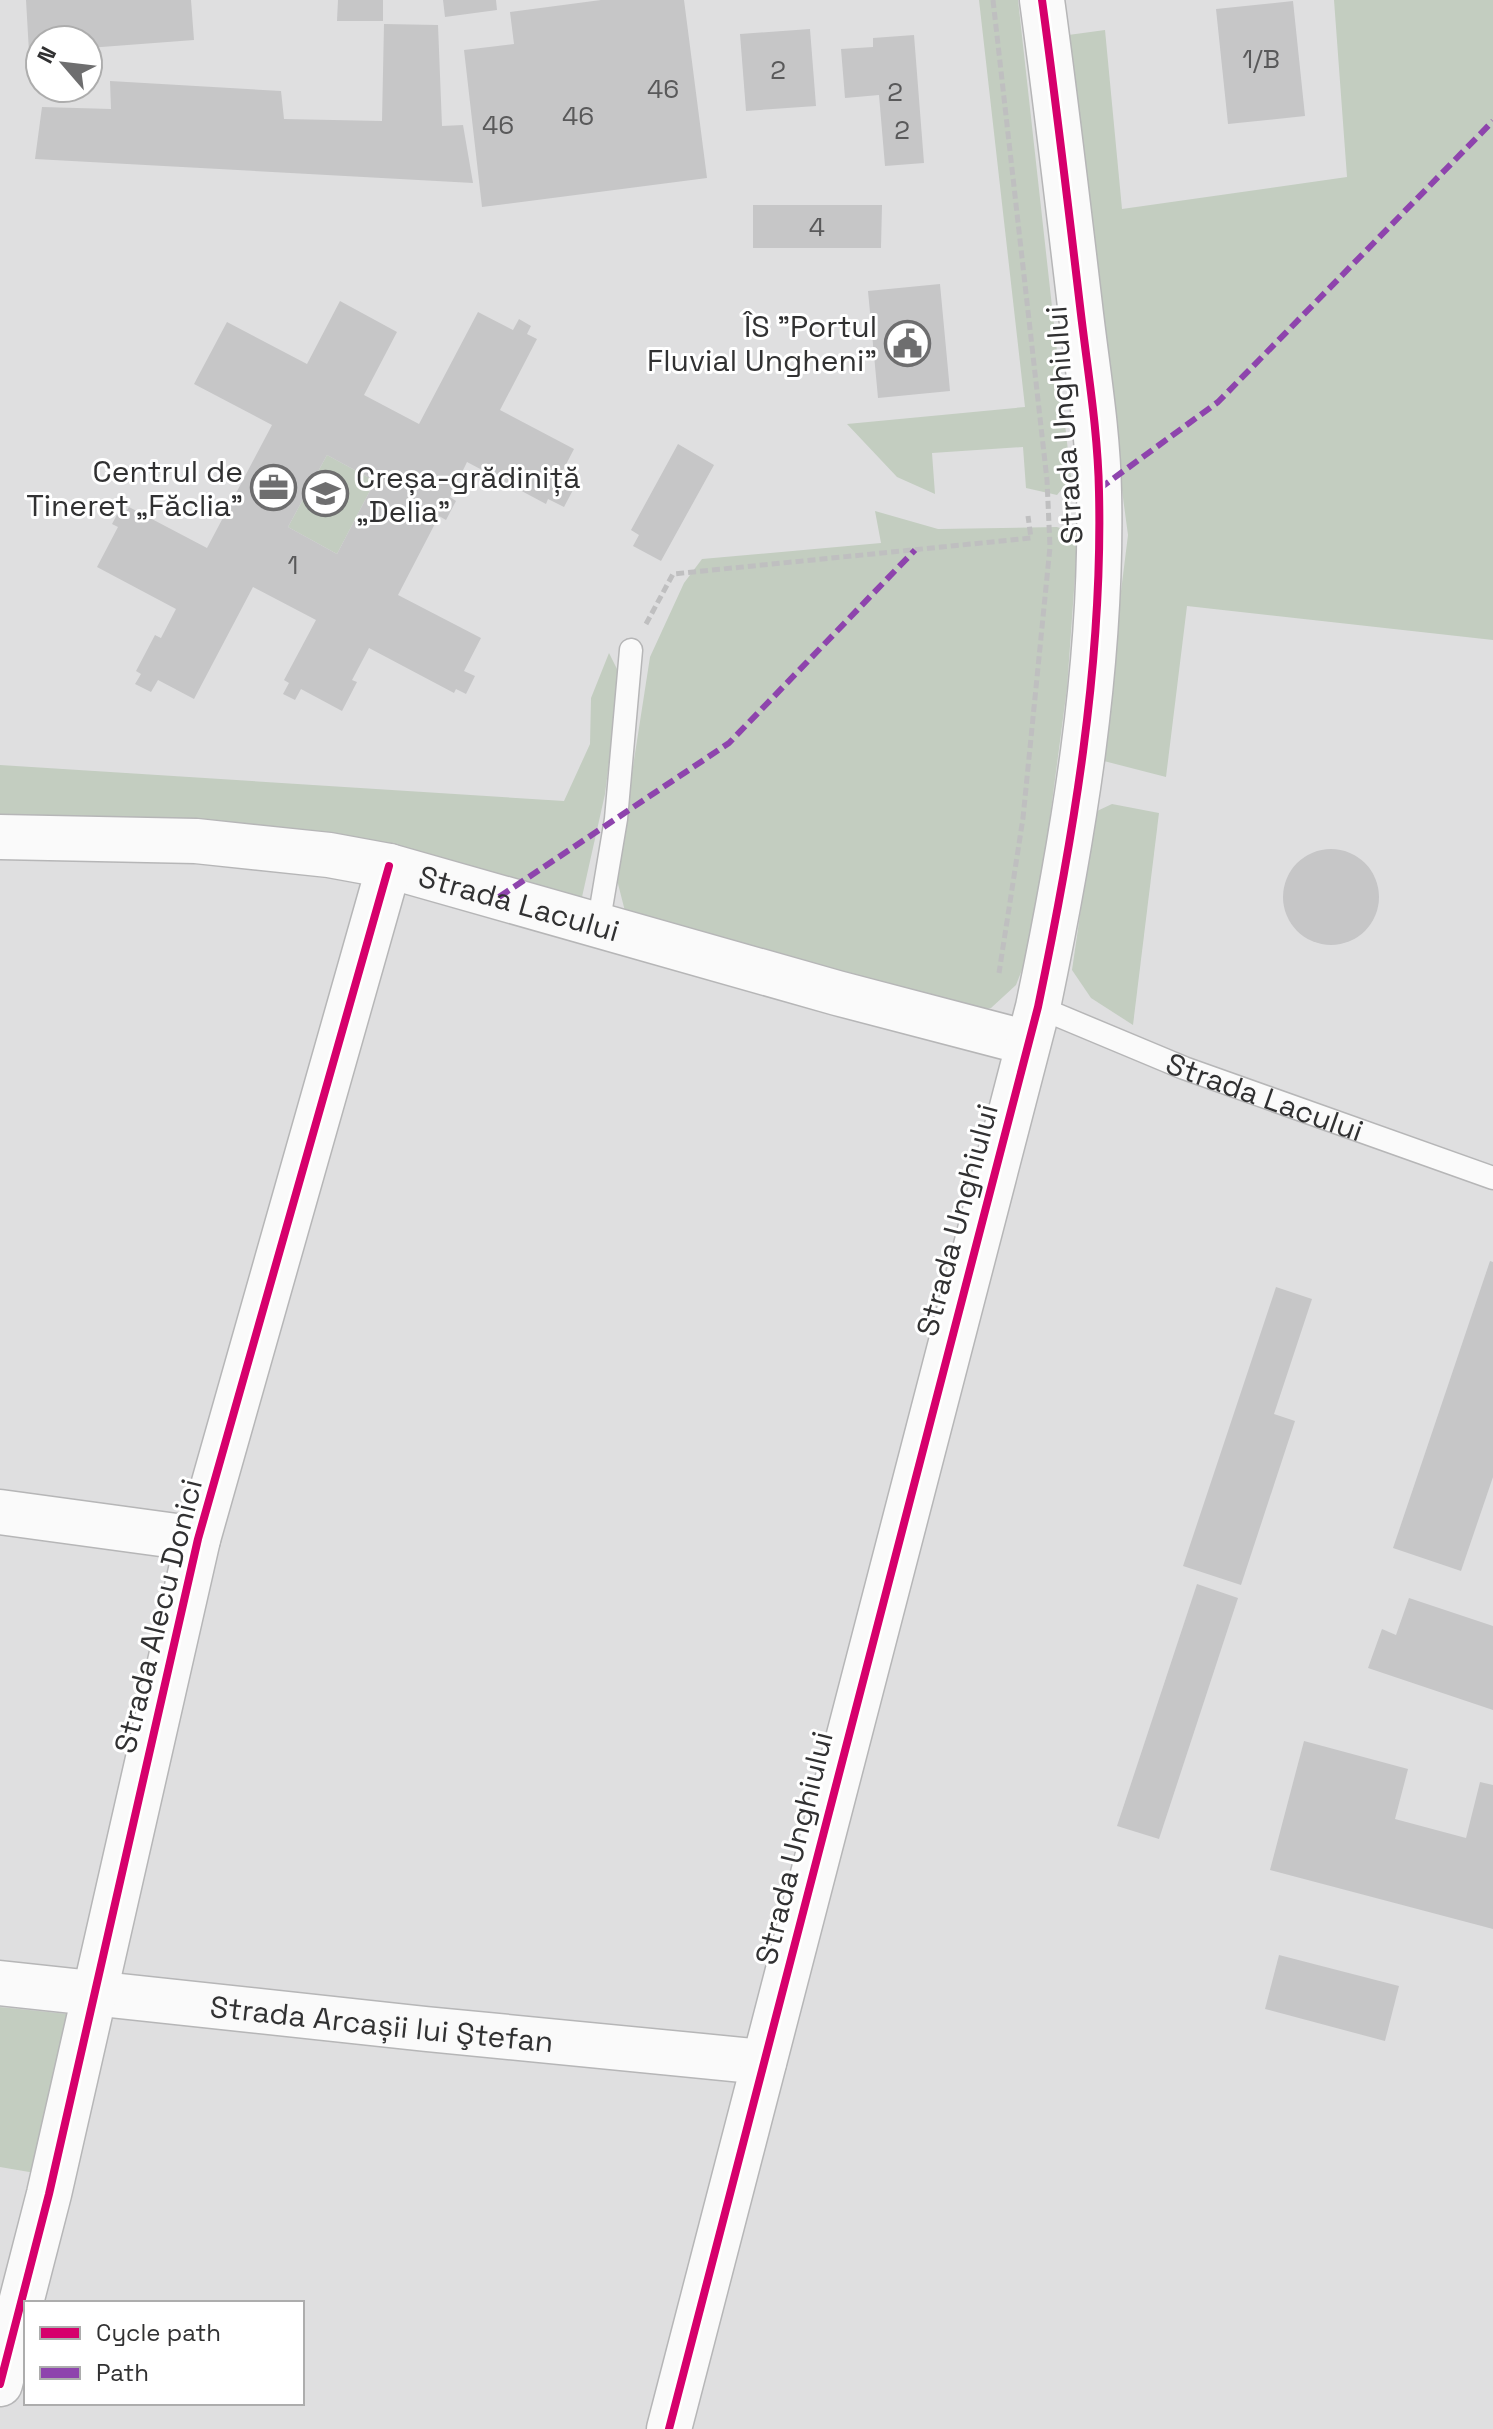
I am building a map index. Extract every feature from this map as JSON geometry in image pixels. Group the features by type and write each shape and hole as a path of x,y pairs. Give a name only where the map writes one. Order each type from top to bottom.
{"street":[{"name":"Strada Unghiului","path":"669,2429 1033,1025 1061,897 1090,682 1097,599 1099,503 1086,360 1042,0"},
{"name":"Strada Lacului","path":"0,837 196,841 316,854 389,866 598,926 1033,1025"},
{"name":"Strada Alecu Donici","path":"0,2384 30,2275 198,1539 389,866"},
{"path":"0,1512 198,1539"},
{"name":"Strada Arcașii lui Ştefan","path":"0,1983 764,2062"}],"lane":[{"path":"598,926 616,819 631,650"},
{"name":"Strada Lacului","path":"1033,1025 1184,1068 1493,1178"}],"path":[{"path":"631,650 673,574 1031,538 1028,516"}],"shaded area":[{"path":"979,0 1018,0 1071,478 1057,495 1026,488 1023,447 932,453 935,494 897,477 847,424 1025,407"},
{"path":"1334,0 1493,0 1493,640 1187,606 1166,777 1100,760 1128,535 1061,36 1105,30 1122,209 1347,177"},
{"path":"327,455 375,481 337,554 288,527"},
{"path":"875,511 938,529 1057,527 1078,534 1067,688 1034,939 1016,985 991,1008 977,1010 627,919 616,876 650,657 684,583 702,559 881,543"},
{"path":"609,653 620,675 605,794 582,897 450,863 222,821 0,815 0,765 564,801 590,744 591,698"},
{"path":"1112,804 1159,813 1133,1025 1091,998 1072,970 1095,812"},
{"path":"0,2007 68,2014 41,2174 0,2167"}],"building":[{"path":"26,0 191,0 194,40 104,47 104,24 27,24"},
{"path":"338,0 383,0 383,21 337,21"},
{"path":"443,0 496,0 497,10 445,17"},
{"path":"601,0 684,0 707,178 482,207 464,50 514,44 510,12"},
{"path":"1293,1 1305,116 1228,124 1216,9"},
{"path":"384,24 438,25 442,126 463,125 473,183 35,159 42,107 111,109 110,81 281,91 284,119 382,121"},
{"path":"810,29 816,106 746,111 740,34"},
{"path":"914,35 924,163 885,166 879,95 845,98 841,49 873,47 873,38"},
{"path":"753,205 882,205 881,248 753,248"},
{"path":"940,284 950,391 878,398 868,291"},
{"path":"340,301 397,332 364,395 419,424 478,312 513,330 519,319 531,326 527,334 537,339 500,410 574,449 557,482 573,490 564,507 548,499 546,504 467,462 450,497 456,501 446,520 439,516 398,595 481,638 464,671 475,676 466,694 456,689 454,693 369,648 352,680 357,682 342,711 301,689 295,700 283,694 289,683 284,680 316,620 253,587 194,699 158,680 151,692 135,684 141,674 136,671 155,635 161,638 176,609 97,567 118,527 112,524 119,511 125,514 129,507 207,548 272,425 194,384 227,322 307,364","holes":["327,455 375,481 337,554 288,527"]},
{"path":"678,444 714,465 661,561 633,546 639,535 631,530"},
{"path":"1331,849 1349,853 1365,863 1375,879 1379,897 1375,915 1365,931 1349,941 1331,945 1313,941 1297,931 1287,915 1283,897 1287,879 1297,863 1313,853"},
{"path":"1490,1261 1493,1262 1493,1477 1461,1571 1393,1548"},
{"path":"1276,1287 1312,1299 1274,1414 1295,1421 1241,1585 1183,1566"},
{"path":"1197,1584 1238,1598 1159,1839 1117,1826"},
{"path":"1409,1598 1493,1626 1493,1710 1368,1668 1382,1629 1396,1635"},
{"path":"1304,1741 1408,1769 1395,1819 1466,1838 1480,1782 1493,1785 1493,1929 1270,1870"},
{"path":"1279,1955 1399,1986 1385,2041 1265,2009"}],"marked path":[{"path":"1099,489 1218,402 1493,121"},
{"path":"499,897 729,743 915,550"}],"cycle path":[{"path":"669,2429 1038,1007 1074,816 1091,686 1099,557 1099,492 1092,399 1042,0"},
{"path":"0,2384 49,2194 198,1539 389,866"}],"place":[{"name":"ÎS \"Portul Fluvial Ungheni\"","path":"908,343"},
{"name":"Centrul de Tineret „Făclia”","path":"274,488"},
{"name":"Creșa-grădiniță „Delia”","path":"325,494"}]}
